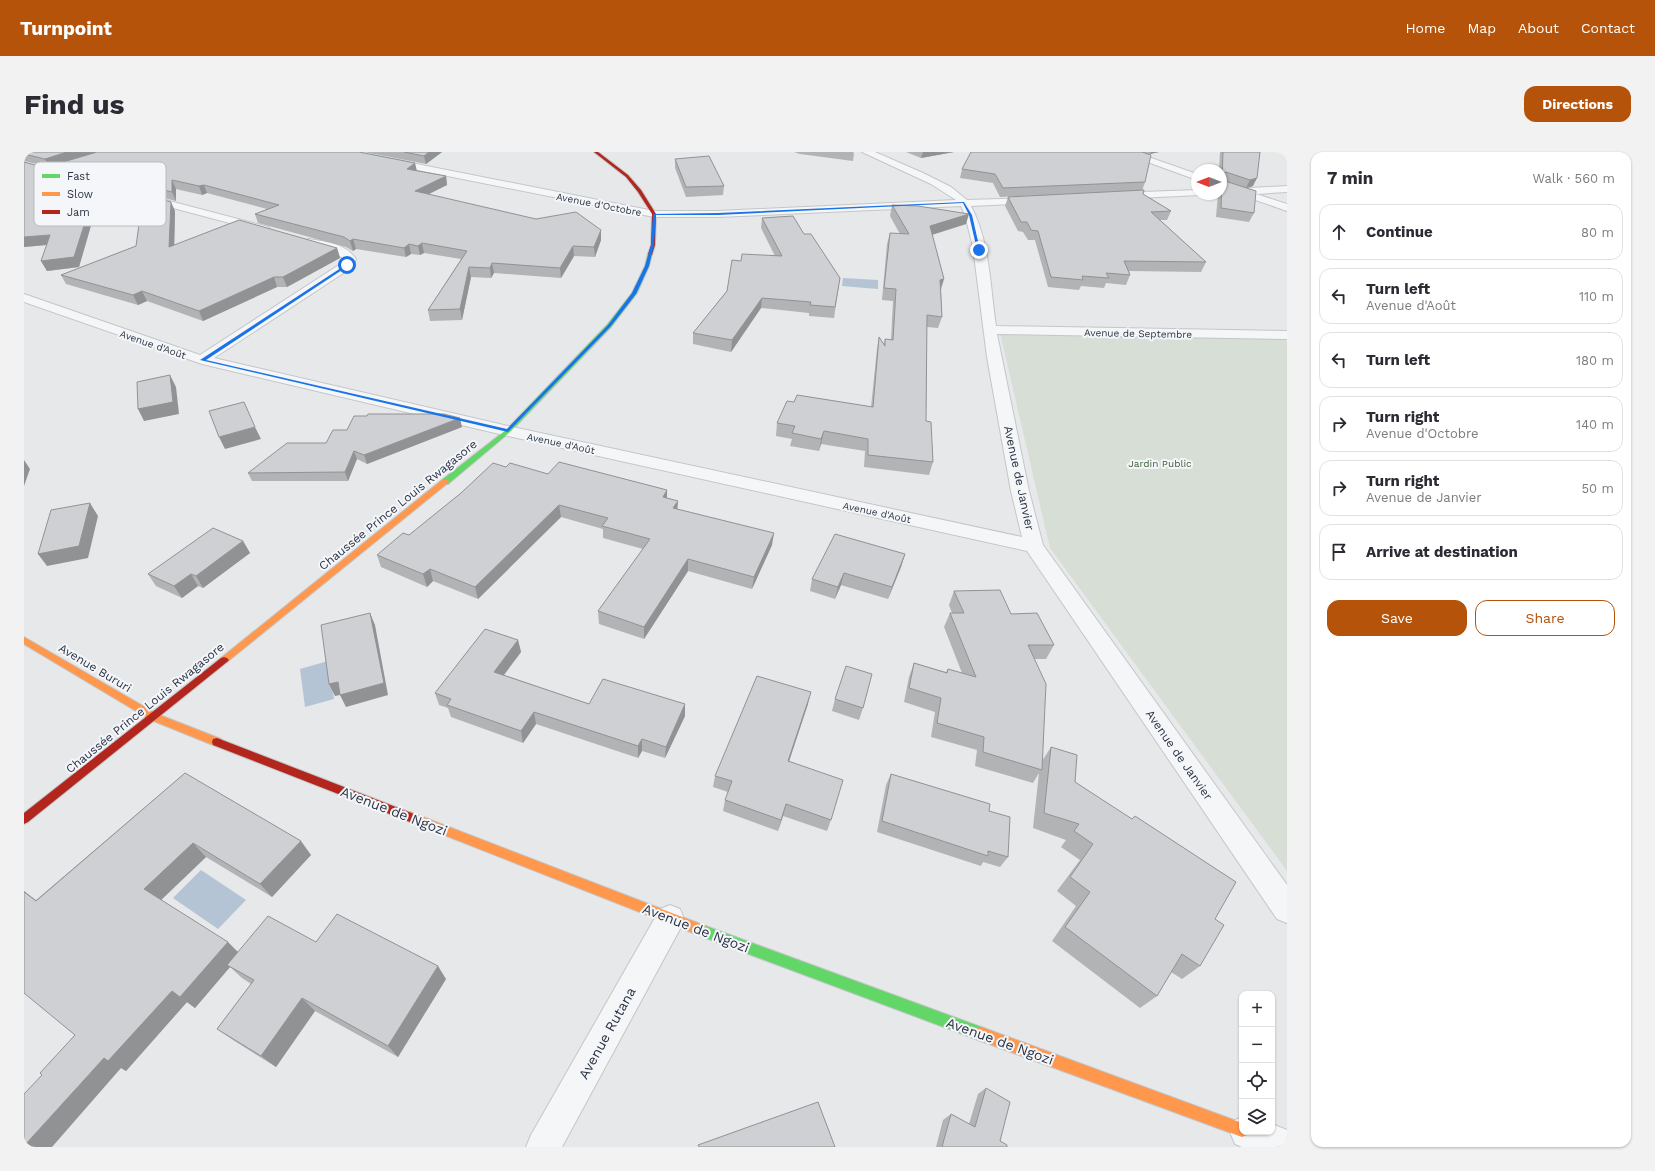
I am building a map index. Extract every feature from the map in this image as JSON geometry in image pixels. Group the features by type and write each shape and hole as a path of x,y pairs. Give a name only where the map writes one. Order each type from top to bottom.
{"street":[{"path":"80,162 112,152"},
{"name":"Avenue d'Octobre","path":"342,152 654,214 726,214 1050,199"},
{"path":"596,152 627,176 640,191 654,214"},
{"path":"866,152 922,176 964,202"},
{"path":"1125,152 1191,175"},
{"path":"24,165 34,168"},
{"path":"24,179 34,176"},
{"path":"1227,187 1287,208"},
{"path":"1227,192 1287,189"},
{"path":"1104,197 1191,193"},
{"name":"Avenue de Janvier","path":"964,202 971,215 979,250 990,330 1024,516 1034,546 1287,909"},
{"path":"166,204 273,232"},
{"name":"Chaussée Prince Louis Rwagasore","path":"24,819 154,717 508,431 609,326 634,294 647,266 653,245 654,214"},
{"path":"202,360 347,265 350,259 348,255 342,251 296,238"},
{"name":"Avenue d'Août","path":"24,298 202,360 508,431 1034,546"},
{"name":"Avenue de Septembre","path":"990,330 1287,335"},
{"name":"Avenue Bururi","path":"24,640 154,717"},
{"name":"Avenue de Ngozi","path":"154,717 670,919 1239,1129"},
{"name":"Avenue Rutana","path":"544,1147 670,919"},
{"path":"1255,1135 1287,1147"}],"green space":[{"name":"Jardin Public","path":"1000,333 1287,338 1287,871 1050,548"}],"water":[{"path":"843,278 878,280 878,289 842,286"},
{"path":"328,661 334,699 305,707 300,669"},
{"path":"201,870 246,900 218,929 173,898"}],"building":[{"path":"24,152 67,152 45,159 24,154"},
{"path":"97,152 359,152 415,163 407,169 446,176 415,191 536,219 576,212 601,230 594,247 573,246 560,268 492,263 490,268 469,267 460,309 428,310 467,251 422,243 418,246 409,244 404,248 353,239 350,241 344,237 255,214 279,205 204,185 199,186 172,180 172,192 166,190 166,162 63,162"},
{"path":"404,152 429,152 424,156"},
{"path":"971,152 1142,152 1151,155 1145,182 1003,188 995,174 962,169"},
{"path":"1223,152 1260,152 1257,178 1250,180 1227,172 1227,164 1223,164"},
{"path":"709,156 724,186 686,187 675,159"},
{"path":"24,162 34,165 34,226 84,226 74,257 41,261 50,235 24,237"},
{"path":"1227,182 1256,191 1254,213 1221,208 1221,200 1227,200"},
{"path":"1144,190 1143,194 1171,211 1151,212 1206,262 1124,261 1130,275 1106,273 1109,278 1082,276 1083,280 1051,277 1038,231 1031,230 1027,222 1021,222 1008,197"},
{"path":"166,201 171,202 169,247 239,220 337,248 283,277 274,277 199,311 142,291 133,295 61,275 136,246 139,226 166,226"},
{"path":"892,205 918,206 969,214 930,226 944,279 940,280 942,317 927,315 926,421 931,422 933,462 868,455 868,439 824,431 821,439 792,433 795,426 777,423 787,401 794,402 797,395 873,407 879,337 885,346 885,339 893,340 896,289 884,288 890,233 909,234"},
{"path":"793,216 804,234 811,234 840,278 835,307 810,305 811,302 762,298 732,340 693,333 727,291 732,260 741,261 742,254 782,256 762,218"},
{"path":"170,375 173,402 138,409 137,382"},
{"path":"244,402 255,427 219,437 209,411"},
{"path":"368,414 444,414 460,418 364,455 354,451 345,472 248,473 287,443 326,443 333,430 347,430 354,416 367,416"},
{"path":"559,462 667,490 663,497 678,501 673,508 774,533 754,577 688,559 644,627 598,611 650,539 602,526 608,518 559,505 475,587 430,569 423,574 377,555 403,533 409,535 461,493 493,463 506,467 510,463 548,474"},
{"path":"90,503 79,546 38,554 51,510"},
{"path":"213,528 243,541 196,576 191,574 174,586 148,574"},
{"path":"835,534 905,554 892,587 844,573 838,587 812,579"},
{"path":"1000,590 1011,614 1037,613 1054,645 1028,645 1046,684 1042,770 983,752 984,737 937,723 941,698 909,688 914,663 947,673 948,669 976,677 950,613 964,613 954,591"},
{"path":"370,613 384,683 340,695 338,682 329,684 321,625"},
{"path":"485,629 518,640 494,672 589,704 603,679 685,704 666,747 642,739 638,746 534,712 521,731 447,705 451,699 435,693"},
{"path":"846,666 872,674 863,708 835,699"},
{"path":"757,676 811,692 788,761 843,780 831,820 786,804 781,820 725,800 732,781 715,776"},
{"path":"1051,747 1077,755 1075,782 1132,819 1135,816 1236,882 1215,919 1224,925 1200,966 1182,954 1157,996 1065,927 1090,892 1070,877 1093,844 1074,831 1079,824 1044,813"},
{"path":"185,773 301,841 260,884 193,843 144,889 228,942 180,997 172,991 108,1061 104,1058 24,1146 24,1094 42,1075 40,1073 75,1035 24,993 24,892 36,901"},
{"path":"891,774 990,804 989,811 1010,817 1008,857 988,851 988,856 882,821"},
{"path":"337,914 438,966 388,1046 302,998 261,1056 217,1029 254,980 227,965 268,916 316,942"},
{"path":"986,1088 1010,1102 1000,1141 1007,1145 1007,1147 942,1147 951,1114 975,1127"},
{"path":"818,1102 835,1147 699,1147 698,1145"}],"traffic: fast":[{"path":"445,482 508,431 609,326 634,293 647,266 650,254"},
{"path":"703,931 981,1034"}],"traffic: slow":[{"path":"224,660 445,482"},
{"path":"24,640 154,717 217,742"},
{"path":"410,817 703,931"},
{"path":"981,1034 1239,1129"}],"traffic: jam":[{"path":"596,152 627,176 640,191 654,214 653,245 650,254"},
{"path":"24,819 224,660"},
{"path":"217,742 410,817"}],"route":[{"path":"347,265 202,360 508,431 609,326 634,294 647,266 653,245 654,214 718,214 964,202 971,215 979,250"}]}
